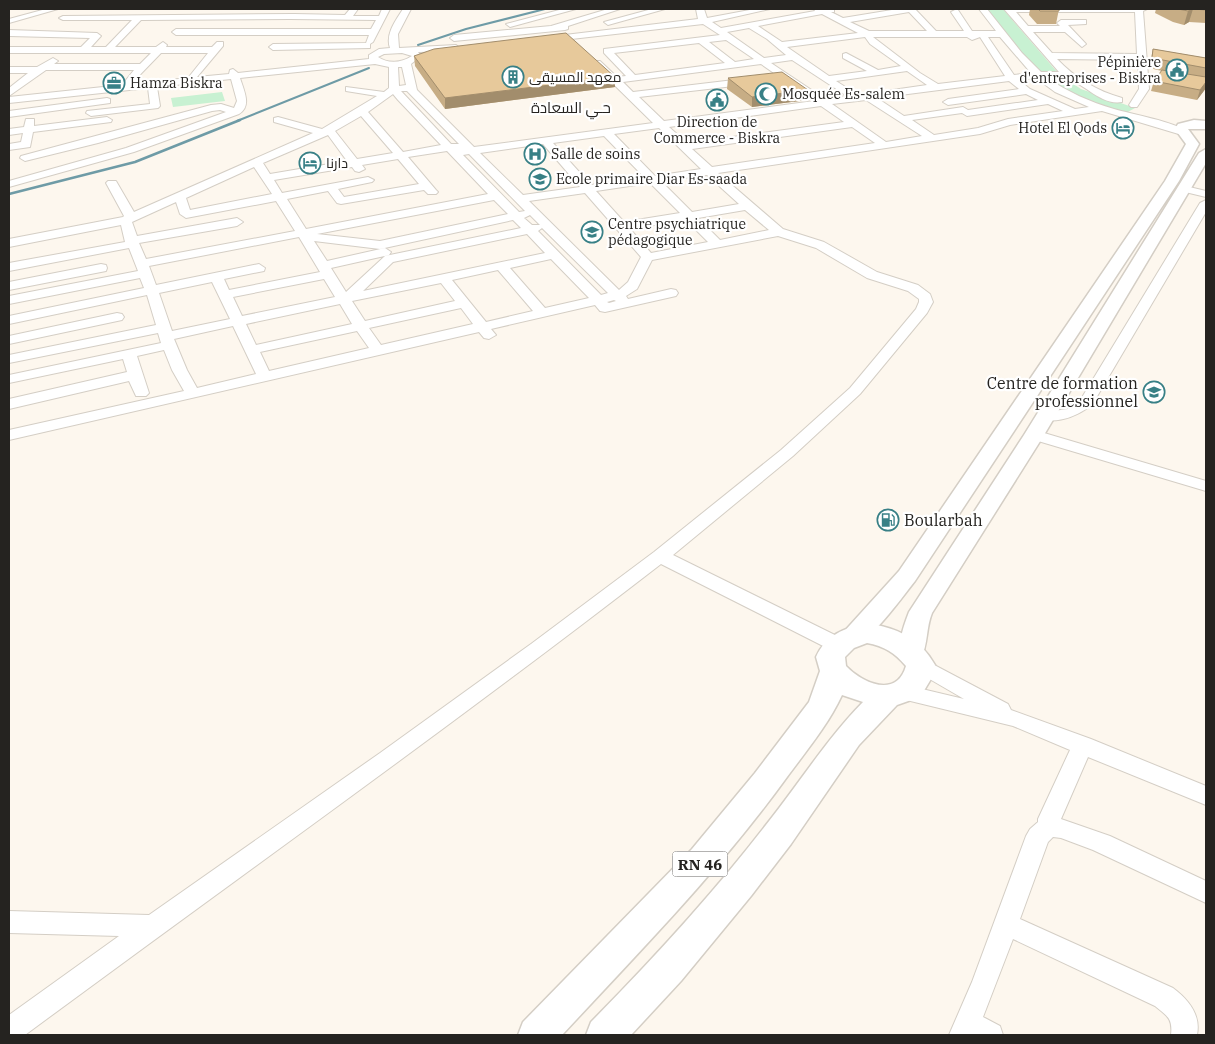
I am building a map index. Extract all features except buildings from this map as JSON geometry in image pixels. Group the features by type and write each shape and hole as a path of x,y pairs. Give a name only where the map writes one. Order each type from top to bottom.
{"highway":[{"path":"867,633 895,640 916,658 918,677 911,686 894,694 874,695 860,691 848,684 842,651 867,633"},
{"name":"RN 46","path":"536,1035 674,892 730,827 821,708 829,692 842,651"},
{"name":"RN 46","path":"605,1035 668,969 739,884 779,834 848,736 894,694"}],"main road":[{"path":"1197,126 1206,141"},
{"path":"842,651 906,576 1047,369 1172,181 1193,144 1197,126"},
{"path":"916,658 916,624 921,612 1046,416 1206,153"}],"street":[{"path":"9,21 54,9"},
{"path":"9,33 98,9"},
{"path":"126,84 199,9"},
{"path":"347,18 354,9"},
{"path":"373,58 367,46 386,9"},
{"path":"407,9 392,38 392,45 395,50 409,58 463,48 429,50"},
{"path":"10,116 152,84 373,58 393,64 454,38 572,9"},
{"path":"549,29 616,9"},
{"path":"626,19 661,9"},
{"path":"454,38 664,16 668,13 666,9"},
{"path":"540,41 740,9"},
{"path":"482,45 758,9 782,19"},
{"path":"752,26 797,19 820,10 839,9"},
{"path":"842,21 910,9 934,34"},
{"path":"983,9 1038,75 1065,92 1104,108 1197,126"},
{"path":"1009,10 1140,9 1142,57 1148,73 1144,92 1134,105"},
{"path":"820,10 865,36 909,68 948,102 994,128"},
{"path":"1009,10 1067,75 1105,96 1146,109"},
{"path":"1049,10 1082,44"},
{"path":"1026,29 1064,26 1088,20 1079,10"},
{"path":"955,12 972,36"},
{"path":"63,18 295,14 347,18 381,18"},
{"path":"265,58 295,14"},
{"path":"702,15 762,61 884,145"},
{"path":"192,77 245,16"},
{"path":"108,50 138,18"},
{"path":"632,77 607,51 701,40 782,19 797,19 809,26"},
{"path":"43,34 50,23"},
{"path":"752,26 777,39 794,56 829,80 932,138"},
{"path":"817,31 831,39"},
{"path":"176,32 374,32"},
{"path":"9,33 97,36 83,50"},
{"path":"9,49 27,34"},
{"path":"777,39 831,39 934,34 984,37 1005,36"},
{"path":"865,36 1005,36"},
{"path":"9,1031 152,926 538,650 660,556 787,452 855,391 910,327 926,302 925,297 916,290 878,278 820,245 779,232 710,172 633,95 569,37"},
{"path":"984,37 1011,78 1027,90 1073,112"},
{"path":"701,40 732,65"},
{"path":"9,147 81,100 126,84 234,74 265,58 332,46 367,46"},
{"path":"322,64 332,46"},
{"path":"9,49 214,50"},
{"path":"9,94 40,68 69,50"},
{"path":"265,58 322,64 373,58 382,51 395,50"},
{"path":"615,80 794,56"},
{"path":"846,56 877,73"},
{"path":"1050,56 1142,57"},
{"path":"409,58 406,68 411,88 467,147 621,299"},
{"path":"254,256 143,269 105,281 15,299 12,242 128,219 326,132 390,92 393,64"},
{"path":"10,116 69,87 88,67"},
{"path":"9,70 142,67"},
{"path":"818,73 868,67"},
{"path":"829,80 909,68"},
{"path":"9,184 167,138 240,110 242,101 233,88 234,74"},
{"path":"267,178 400,154 546,140 1011,78 1038,75 1067,75"},
{"path":"633,95 785,77"},
{"path":"25,158 92,118 152,115 157,112 157,99 152,84"},
{"path":"9,94 69,87"},
{"path":"69,87 81,100 92,118 96,160"},
{"path":"349,89 390,92 411,88"},
{"path":"948,102 1027,90"},
{"path":"390,92 451,150 602,304"},
{"path":"1105,96 1144,92"},
{"path":"81,100 94,102 157,99"},
{"path":"901,119 1050,101"},
{"path":"9,138 28,133 54,139 94,141 211,108 221,107 235,112"},
{"path":"519,199 932,138 994,128 1008,122 1104,108"},
{"path":"770,110 829,153"},
{"path":"362,111 444,206"},
{"path":"10,116 28,133"},
{"path":"1179,118 1197,126"},
{"path":"278,120 326,132 379,194"},
{"path":"684,147 853,124"},
{"path":"817,129 846,150"},
{"path":"606,132 716,243"},
{"path":"22,181 28,133"},
{"path":"546,140 623,226 648,257"},
{"path":"256,162 326,270 346,297 360,326 377,350"},
{"path":"186,214 368,180"},
{"path":"112,183 122,203 128,219 132,242 152,291 167,336 189,388"},
{"path":"341,201 427,186"},
{"path":"331,187 356,223"},
{"path":"1185,189 1206,194"},
{"path":"180,196 192,230"},
{"path":"9,320 216,277 254,256 305,235 356,223 497,196"},
{"path":"122,203 152,209"},
{"path":"1046,416 1072,412 1087,402 1206,203"},
{"path":"623,226 749,206"},
{"path":"228,207 268,286"},
{"path":"225,295 268,286 532,212"},
{"path":"13,266 95,252 132,242 237,222"},
{"path":"305,235 384,252 546,226"},
{"path":"621,299 632,287 642,263 648,257 779,232"},
{"path":"95,252 105,281"},
{"path":"346,297 384,252"},
{"path":"9,379 129,354 167,336 236,320 553,255"},
{"path":"500,266 542,313"},
{"path":"14,285 101,268"},
{"path":"216,277 264,377"},
{"path":"443,277 485,331"},
{"path":"281,373 289,377 298,378 621,299 671,293"},
{"path":"111,299 122,336"},
{"path":"252,350 465,303"},
{"path":"9,423 141,393 264,377 439,336 485,331 542,313 602,304"},
{"path":"422,313 439,336"},
{"path":"9,340 117,317"},
{"path":"9,359 122,336 167,336"},
{"path":"300,339 313,366"},
{"path":"129,354 141,393"},
{"path":"9,399 135,375"},
{"path":"9,435 189,388"},
{"path":"1034,435 1206,486"},
{"path":"660,556 842,651"},
{"path":"916,658 1017,719 1206,796"},
{"path":"894,694 1017,719"},
{"path":"1051,827 1048,819 1083,745"},
{"path":"990,1035 965,1029 986,982 1038,836 1051,827 1063,828 1091,838 1206,892"},
{"path":"9,922 152,926"},
{"path":"1006,924 1164,997 1176,1008 1186,1024 1184,1035"}],"green space":[{"path":"986,9 1003,9 1058,73 1039,73"},
{"path":"1063,77 1081,89 1135,108 1126,113 1115,110 1075,94 1046,78"},
{"path":"222,92 225,101 173,107 171,98"}],"waterway":[{"path":"418,45 466,29 545,9"},
{"path":"237,121 369,68"},
{"path":"9,194 135,162 240,120"}],"place":[{"name":"Pépinière d'entreprises - Biskra","path":"1177,70"},
{"name":"معهد المسيقى","path":"513,77"},
{"name":"Hamza Biskra","path":"114,83"},
{"name":"Mosquée Es-salem","path":"766,94"},
{"name":"Direction de Commerce - Biskra","path":"717,100"},
{"name":"Hotel El Qods","path":"1123,128"},
{"name":"Salle de soins","path":"535,154"},
{"name":"دارنا","path":"310,163"},
{"name":"Ecole primaire Diar Es-saada","path":"540,179"},
{"name":"Centre psychiatrique pédagogique","path":"592,232"},
{"name":"Centre de formation professionnel","path":"1154,392"},
{"name":"Boularbah","path":"888,520"}],"district":[{"name":"حـي السعادة","path":"571,107"}]}
